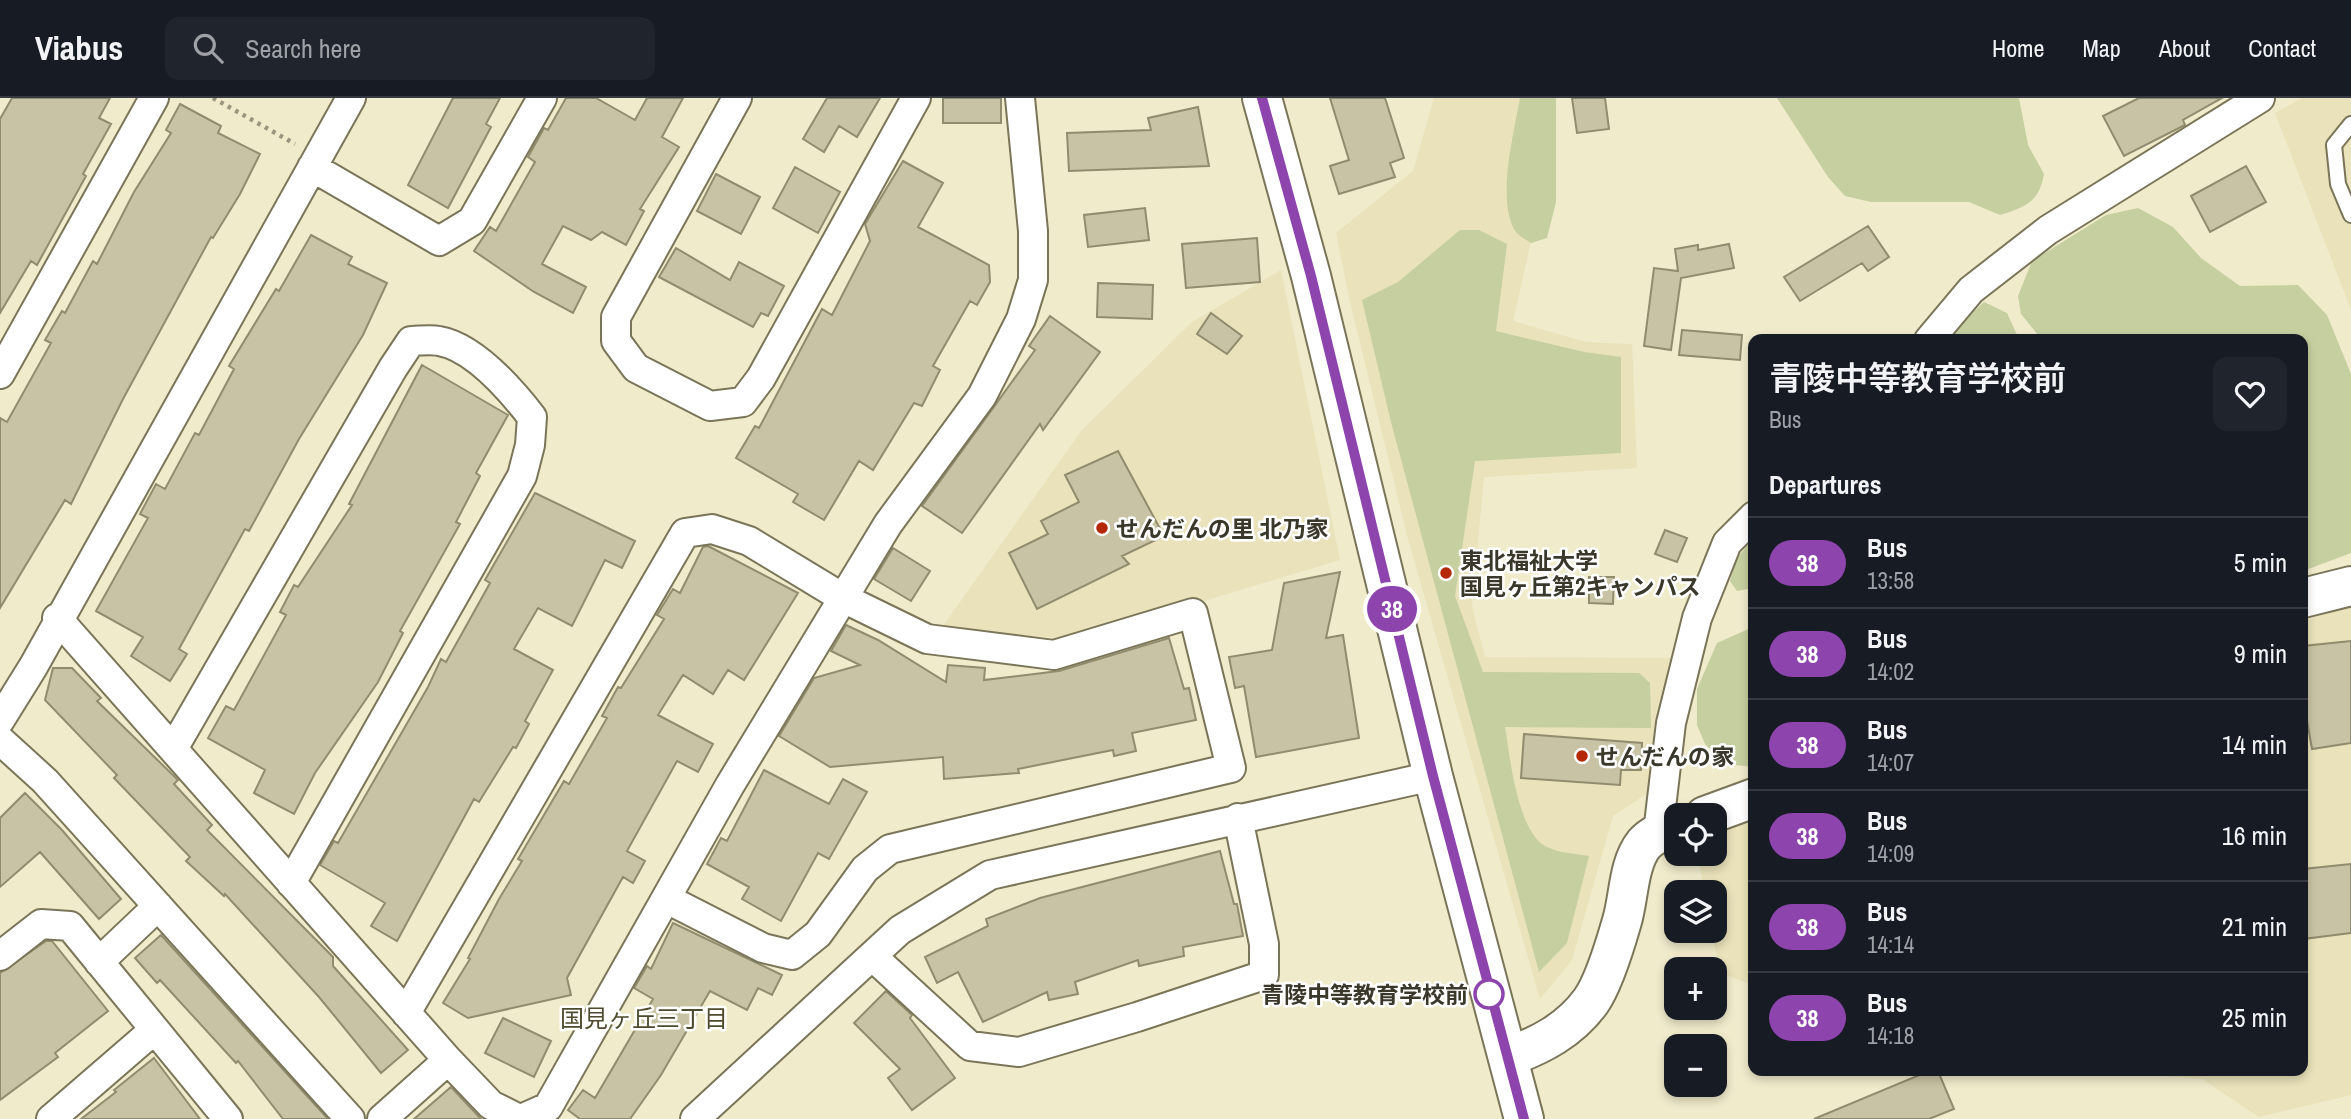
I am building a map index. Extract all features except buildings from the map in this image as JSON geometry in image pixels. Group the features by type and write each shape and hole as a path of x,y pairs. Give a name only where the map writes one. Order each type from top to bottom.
{"street":[{"path":"0,374 155,98"},
{"path":"0,720 33,667 57,618 351,98"},
{"path":"315,162 439,241 472,221 542,98"},
{"path":"737,98 616,317 616,341 636,368 710,406 743,402 761,378 916,98"},
{"path":"57,618 406,1013 491,1105 520,1119 548,1107 730,785 888,524 982,396 1021,319 1033,280 1033,231 1020,98"},
{"path":"1262,98 1311,276 1433,776 1524,1119"},
{"path":"1934,334 1971,290 2048,230 2260,98"},
{"path":"173,749 411,341 440,341 466,354 508,386 532,416 530,445 522,476 291,883"},
{"path":"1668,803 1671,723 1697,618 1727,543 1748,522"},
{"path":"406,1013 685,533 712,529 749,541 843,598 927,639 1054,655 1193,613 1231,768 890,849 865,869 818,934 792,955 763,948 667,900"},
{"path":"2308,597 2351,586"},
{"path":"0,740 45,781 350,1119"},
{"path":"695,1119 900,930 990,875 1433,776"},
{"path":"1727,808 1748,800"},
{"path":"872,956 970,1046 1019,1052 1138,1017 1264,975 1264,944 1238,818"},
{"path":"1508,1057 1548,1039 1568,1026 1592,999 1622,922 1633,869 1643,845 1664,831"},
{"path":"99,962 158,906"},
{"path":"0,956 41,924 70,926 228,1119"},
{"path":"51,1119 154,1030"},
{"path":"382,1119 448,1060"}],"lane":[{"path":"2351,124 2334,145 2338,184 2351,215"}],"path":[{"path":"213,98 315,162"}],"shaded area":[{"name":"東北福祉大学 国見ヶ丘第2キャンパス","path":"1434,98 1548,98 1554,140 1513,321 1586,342 1632,344 1637,468 1484,477 1472,607 1485,657 1676,658 1648,793 1613,816 1572,960 1540,999 1408,539 1350,302 1336,233 1413,171"},
{"path":"2302,98 2351,98 2351,310 2275,113"},
{"path":"1281,270 1340,560 1074,640 943,626 1082,430 1192,322"},
{"path":"2351,606 2351,1095 2259,1117 2202,1079 2165,1076 2308,1076 2308,619"},
{"path":"1748,814 1748,983 1727,976 1727,957 1717,957 1714,943 1727,943 1727,880 1702,880 1700,866 1727,866 1727,822"}],"green space":[{"path":"1520,98 1556,98 1556,202 1547,238 1531,243 1514,229 1507,200 1508,165"},
{"path":"1777,98 2019,98 2028,145 2044,174 2042,183 2030,202 2000,215 1969,202 1871,202 1845,196 1828,177"},
{"path":"2138,208 2173,227 2201,258 2240,286 2298,285 2327,315 2351,374 2351,553 2308,569 2308,334 2037,334 2021,314 2018,296 2032,261 2106,215"},
{"path":"1460,230 1479,230 1507,244 1496,331 1584,352 1621,357 1621,453 1475,461 1455,596 1483,672 1639,673 1650,683 1651,728 1505,727 1517,793 1528,826 1547,847 1589,856 1567,943 1539,972 1391,422 1362,300 1398,282"},
{"path":"1984,302 2007,313 2017,334 1949,334"},
{"path":"1748,544 1748,589 1737,591 1730,581 1736,560"},
{"path":"1748,629 1748,766 1726,764 1705,744 1697,725 1697,689 1717,643"}],"bus line":[{"name":"38","path":"1262,98 1311,276 1433,776 1524,1119"}],"place":[{"name":"せんだんの里 北乃家","path":"1102,528"},
{"name":"東北福祉大学 国見ヶ丘第2キャンパス","path":"1446,573"},
{"name":"せんだんの家","path":"1582,756"},
{"name":"青陵中等教育学校前","path":"1489,994"}],"district":[{"name":"国見ヶ丘三丁目","path":"644,1018"}]}
